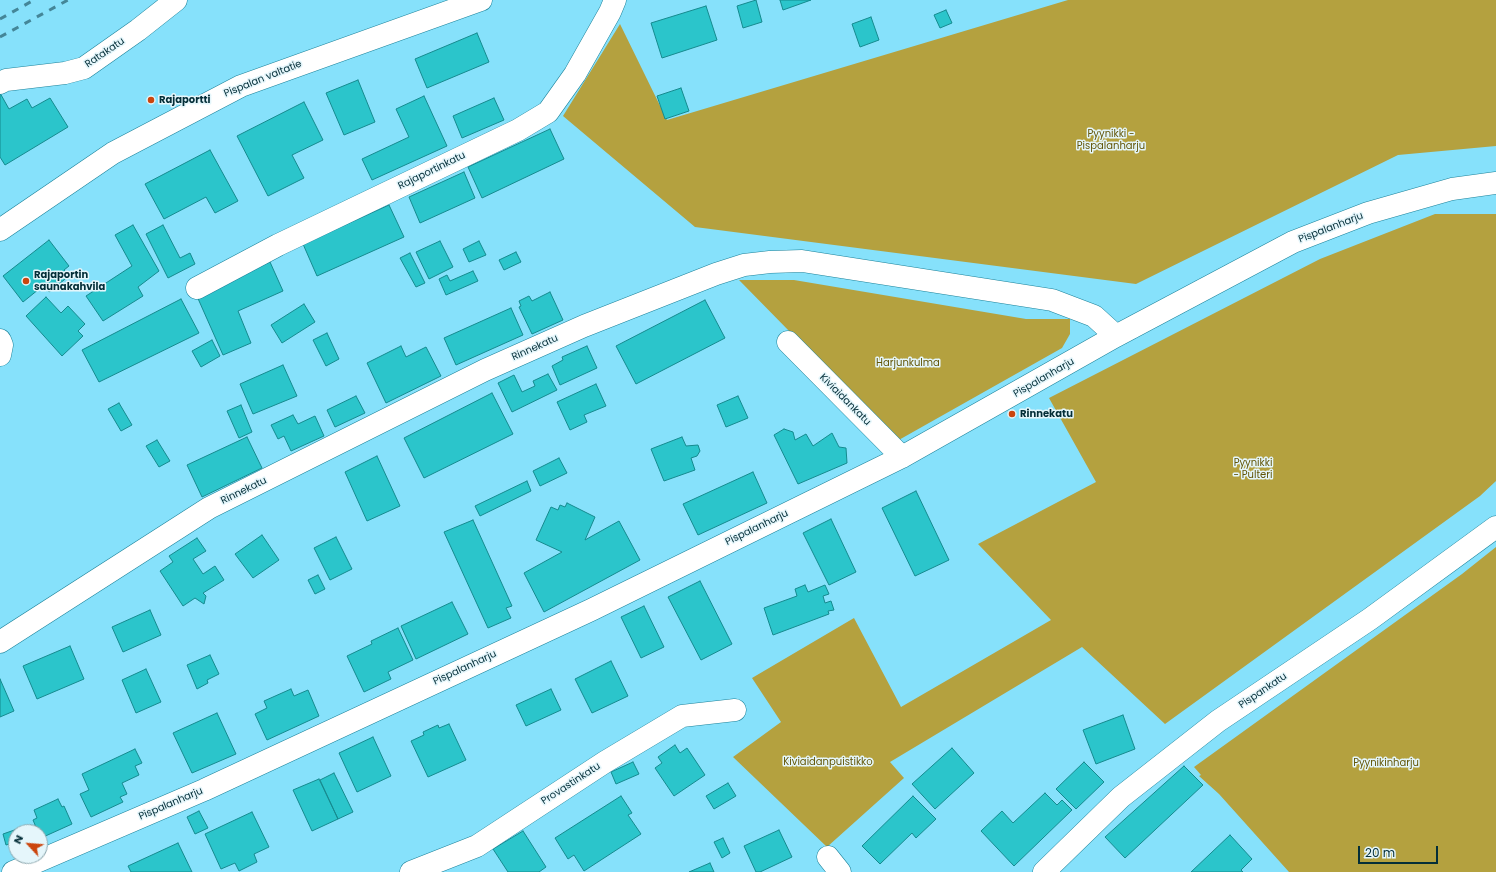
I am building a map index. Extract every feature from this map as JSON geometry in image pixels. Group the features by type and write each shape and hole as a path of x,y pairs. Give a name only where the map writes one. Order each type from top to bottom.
{"street":[{"name":"Ratakatu","path":"0,83 6,80 65,73 84,68 138,30 176,0"},
{"name":"Pispalan valtatie","path":"0,230 112,153 241,86 481,0"},
{"name":"Rajaportinkatu","path":"197,288 278,245 518,130 548,112 575,74 610,12 615,0"},
{"name":"Pispalanharju","path":"13,872 204,790 577,616 902,457 1116,336 1293,242 1368,213 1452,189 1496,183"},
{"name":"Rinnekatu","path":"0,642 209,508 485,370 584,326 716,274 744,266 770,262 802,261 1052,300 1094,316 1116,336"},
{"path":"0,340 2,345 0,355"},
{"name":"Kiviaidankatu","path":"788,342 902,457"},
{"name":"Pispankatu","path":"1044,872 1121,798 1218,721 1370,619 1496,527"},
{"name":"Provastinkatu","path":"411,872 477,846 605,762 682,716 735,710"}],"green space":[{"name":"Pyynikki - Pispalanharju","path":"1068,0 1496,0 1496,146 1398,155 1136,284 695,227 563,116 620,24 667,120"},
{"name":"Pyynikki - Pulteri","path":"1435,214 1496,214 1496,481 1480,496 1165,724 1082,647 890,762 904,778 827,847 733,757 781,722 752,678 854,618 901,707 1051,620 978,544 1096,482 1049,398 1320,259"},
{"name":"Harjunkulma","path":"739,280 794,280 1026,319 1070,319 1070,334 1062,348 897,441"},
{"name":"Pyynikinharju","path":"1496,547 1496,872 1289,872 1219,794 1199,776 1201,775 1194,767 1462,574"}],"building":[{"path":"756,0 762,22 743,28 737,6"},
{"path":"780,0 811,0 783,10"},
{"path":"706,6 717,40 662,58 651,23"},
{"path":"946,10 952,23 940,28 934,15"},
{"path":"871,17 879,40 860,47 852,24"},
{"path":"477,33 489,62 427,88 415,59"},
{"path":"358,80 375,122 344,135 326,93"},
{"path":"681,88 689,111 665,119 657,96"},
{"path":"0,93 9,109 27,99 32,108 50,98 68,127 5,165 0,157"},
{"path":"424,96 447,146 372,180 362,159 409,137 396,109"},
{"path":"494,98 504,120 462,138 453,116"},
{"path":"304,102 323,140 292,155 304,178 268,196 237,136"},
{"path":"550,129 564,159 482,198 468,167"},
{"path":"210,150 238,201 215,213 206,197 164,219 145,184"},
{"path":"464,172 475,198 420,223 409,197"},
{"path":"389,205 404,237 317,276 303,244"},
{"path":"133,225 159,271 138,287 143,296 103,321 86,296 132,266 115,235"},
{"path":"163,225 180,258 190,253 195,264 168,278 146,234"},
{"path":"49,240 69,266 64,270 69,276 49,292 44,285 23,302 3,276"},
{"path":"440,241 453,267 429,279 416,252"},
{"path":"479,241 486,255 469,262 463,249"},
{"path":"516,252 521,262 504,270 499,260"},
{"path":"410,253 425,283 416,287 400,258"},
{"path":"270,262 283,291 238,311 251,343 223,355 196,294"},
{"path":"473,271 478,281 446,295 439,279 447,275 450,281"},
{"path":"550,292 563,320 532,334 519,307 521,306 519,301 529,296 532,301"},
{"path":"46,297 61,313 68,306 85,324 78,331 83,336 62,356 26,316"},
{"path":"181,299 199,333 99,382 82,350"},
{"path":"705,300 725,338 636,384 616,346"},
{"path":"304,304 315,322 282,343 271,325"},
{"path":"511,308 523,335 456,365 444,338"},
{"path":"327,333 339,359 326,366 313,340"},
{"path":"212,340 220,356 201,367 192,351"},
{"path":"401,346 406,357 426,347 441,376 386,403 367,363"},
{"path":"587,346 597,368 560,385 552,366 563,360 562,357"},
{"path":"283,365 297,396 253,414 240,384"},
{"path":"548,374 557,390 512,412 498,383 514,375 522,392 535,386 533,381"},
{"path":"596,384 606,406 584,415 587,422 570,430 557,402"},
{"path":"492,393 513,434 424,478 404,438"},
{"path":"356,396 365,413 335,427 327,410"},
{"path":"738,396 748,418 726,427 717,405"},
{"path":"119,403 132,425 121,431 108,409"},
{"path":"241,405 252,432 239,438 227,411"},
{"path":"293,415 298,424 315,416 324,436 291,451 284,436 278,439 271,425"},
{"path":"784,429 793,432 795,440 806,434 813,446 832,433 839,447 846,448 847,463 798,484 774,435"},
{"path":"247,437 262,468 202,497 187,465"},
{"path":"682,437 686,446 698,445 700,451 697,456 691,458 695,470 664,481 651,449"},
{"path":"157,440 170,461 159,467 146,446"},
{"path":"377,456 400,506 367,521 345,472"},
{"path":"559,458 567,473 540,486 533,471"},
{"path":"753,472 767,503 698,535 683,504"},
{"path":"527,481 531,491 480,516 475,506"},
{"path":"916,491 949,560 915,576 882,508"},
{"path":"567,503 595,517 585,540 619,521 640,560 544,612 524,573 562,552 536,540 551,507 558,510 560,505 565,507"},
{"path":"831,519 856,572 829,585 803,533"},
{"path":"473,520 512,606 506,608 511,618 488,628 444,532"},
{"path":"262,535 279,560 253,578 235,554"},
{"path":"336,537 352,569 330,580 314,548"},
{"path":"197,538 206,551 193,559 203,574 215,566 224,580 203,593 206,596 204,604 195,598 183,606 160,571 173,562 169,556"},
{"path":"318,575 325,589 315,594 308,580"},
{"path":"700,581 732,644 701,660 668,597"},
{"path":"805,585 808,592 825,585 829,594 823,596 825,603 831,601 834,610 828,611 829,614 773,635 764,608 797,596 795,589"},
{"path":"452,602 468,634 416,659 401,626"},
{"path":"644,606 664,647 641,658 621,617"},
{"path":"150,610 161,635 123,652 112,627"},
{"path":"398,628 413,660 388,672 391,679 364,692 347,656 372,644 371,641"},
{"path":"70,646 84,679 37,699 23,666"},
{"path":"210,655 219,674 207,680 208,683 197,689 187,665"},
{"path":"611,661 628,696 592,713 575,679"},
{"path":"146,669 161,702 136,713 122,680"},
{"path":"0,679 14,711 0,717"},
{"path":"291,689 294,696 308,690 319,716 267,740 255,714 267,708 264,701"},
{"path":"551,689 561,710 526,726 516,705"},
{"path":"217,713 236,754 192,773 173,733"},
{"path":"1123,715 1135,749 1096,764 1083,730"},
{"path":"449,724 466,760 428,777 411,741 424,735 423,732 438,725 439,728"},
{"path":"373,737 391,776 357,792 339,753"},
{"path":"675,745 680,753 687,748 705,775 674,796 655,768 662,763 658,757"},
{"path":"952,748 974,773 935,809 912,784"},
{"path":"135,749 142,763 135,766 139,775 122,783 127,794 120,797 123,802 91,817 80,794 89,790 82,774"},
{"path":"633,762 639,774 616,784 611,772"},
{"path":"1084,762 1104,782 1076,809 1056,789"},
{"path":"1184,766 1203,785 1125,858 1105,837"},
{"path":"334,773 353,812 338,819 320,780"},
{"path":"319,779 338,819 312,831 293,790"},
{"path":"728,783 736,796 714,809 706,796"},
{"path":"1045,793 1057,805 1062,800 1072,810 1014,866 981,831 1002,811 1013,823"},
{"path":"621,796 632,813 628,815 641,834 584,871 574,855 568,859 555,838"},
{"path":"913,796 936,819 916,838 912,833 880,864 862,846"},
{"path":"58,799 62,807 64,806 72,824 48,835 48,824 35,824 33,820 37,818 34,810"},
{"path":"199,811 208,828 195,834 187,817"},
{"path":"252,812 269,847 254,854 257,862 239,871 235,863 221,869 205,834"},
{"path":"779,830 792,857 760,872 756,872 744,846"},
{"path":"523,831 546,867 539,872 508,872 493,849"},
{"path":"8,832 8,844 6,845 3,834"},
{"path":"1230,835 1252,859 1241,870 1243,872 1191,872"},
{"path":"723,838 730,853 722,858 714,842"},
{"path":"178,843 192,872 131,872 128,866"},
{"path":"710,863 714,872 689,872"}],"railway":[{"path":"0,19 34,0"},
{"path":"0,37 68,0"}],"place":[{"name":"Rajaportti","path":"151,100"},
{"name":"Rajaportin saunakahvila","path":"26,281"},
{"name":"Rinnekatu","path":"1012,414"}],"park label":[{"name":"Kiviaidanpuistikko","path":"828,762"}]}
